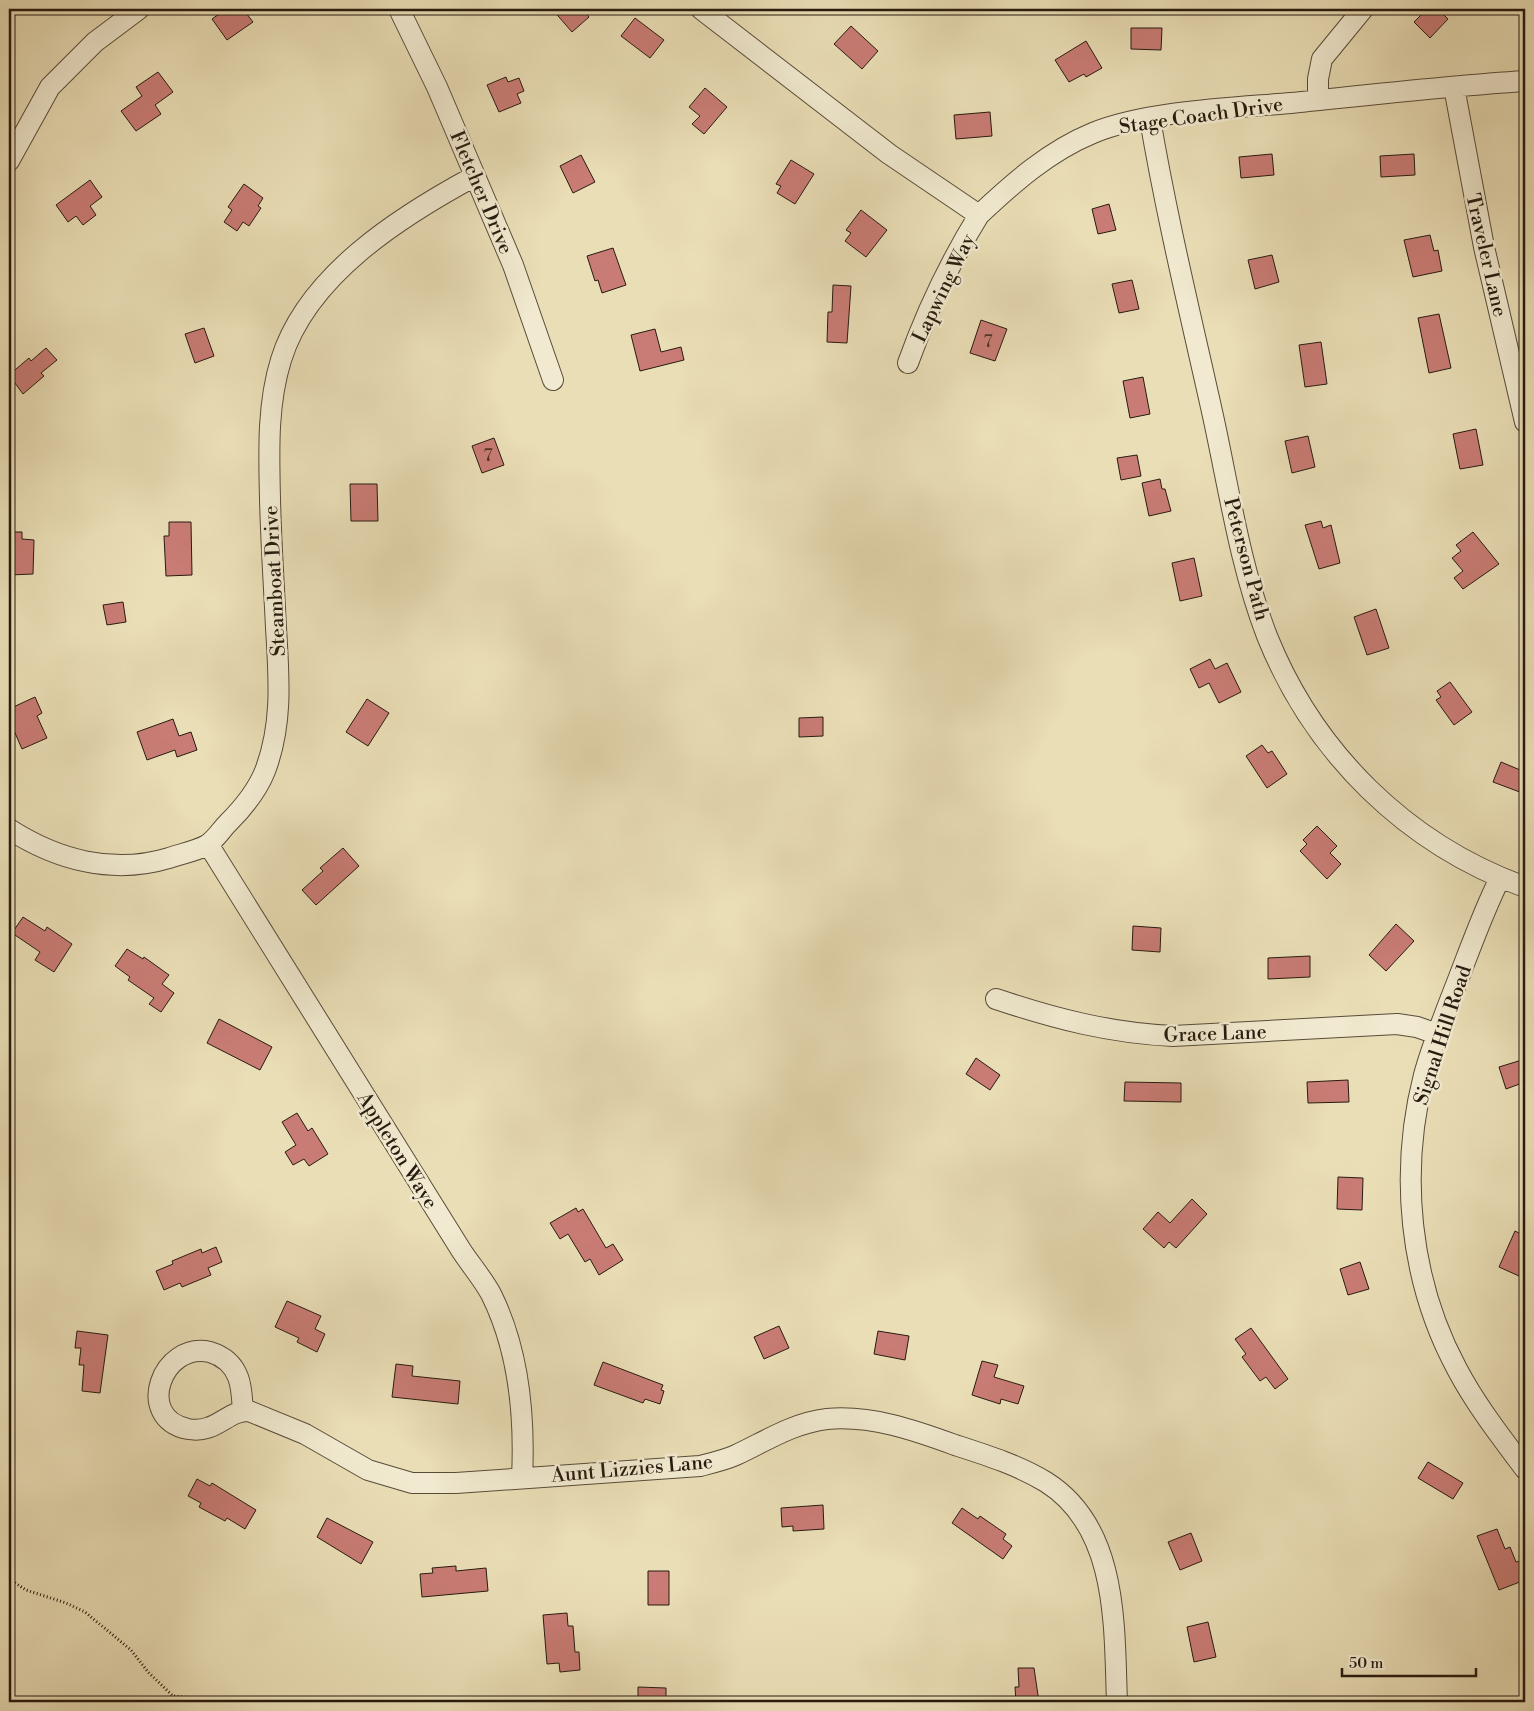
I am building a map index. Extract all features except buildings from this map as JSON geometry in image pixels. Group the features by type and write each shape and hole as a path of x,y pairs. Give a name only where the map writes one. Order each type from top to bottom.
{"street":[{"path":"9,161 50,87 95,42 140,9"},
{"name":"Fletcher Drive","path":"399,9 437,87 513,265 553,380"},
{"path":"701,9 889,154 979,215"},
{"path":"1318,100 1318,79 1322,59 1363,9"},
{"name":"Stage Coach Drive","path":"979,215 1033,168 1063,148 1094,133 1150,119 1318,100 1525,81"},
{"name":"Traveler Lane","path":"1454,87 1484,247 1525,422"},
{"name":"Peterson Path","path":"1150,119 1170,224 1243,551 1267,635 1284,671 1301,705 1322,737 1350,772 1378,798 1432,842 1500,878 1525,887"},
{"name":"Steamboat Drive","path":"9,828 40,847 102,866 120,867 159,861 208,844 254,792 272,748 277,724 280,687 269,473 270,414 281,359 291,335 304,314 326,284 355,254 431,200 475,176"},
{"name":"Lapwing Way","path":"908,363 925,314 959,247 979,215"},
{"name":"Appleton Waye","path":"208,844 456,1242 490,1292 509,1339 516,1374 524,1440 522,1478"},
{"name":"Signal Hill Road","path":"1500,878 1488,902 1437,1034 1422,1084 1412,1152 1411,1208 1419,1261 1435,1317 1456,1368 1494,1427 1525,1469"},
{"name":"Grace Lane","path":"996,999 1078,1025 1147,1035 1173,1036 1397,1024 1417,1027 1437,1034"},
{"path":"195,1350 218,1354 228,1361 239,1379 243,1411 216,1426 203,1430 187,1428 171,1422 161,1411 158,1398 162,1377 174,1360 195,1350"},
{"name":"Aunt Lizzies Lane","path":"243,1411 249,1411 305,1434 368,1470 392,1478 431,1484 641,1472 700,1466 734,1456 797,1426 828,1419 869,1420 895,1425 1004,1462 1047,1483 1077,1512 1096,1541 1101,1554 1114,1614 1117,1702"}],"path":[{"path":"9,1470 14,1489 9,1507"},
{"path":"9,1579 26,1590 72,1605 85,1612 131,1650 148,1672 173,1696 203,1699 207,1702"}]}
